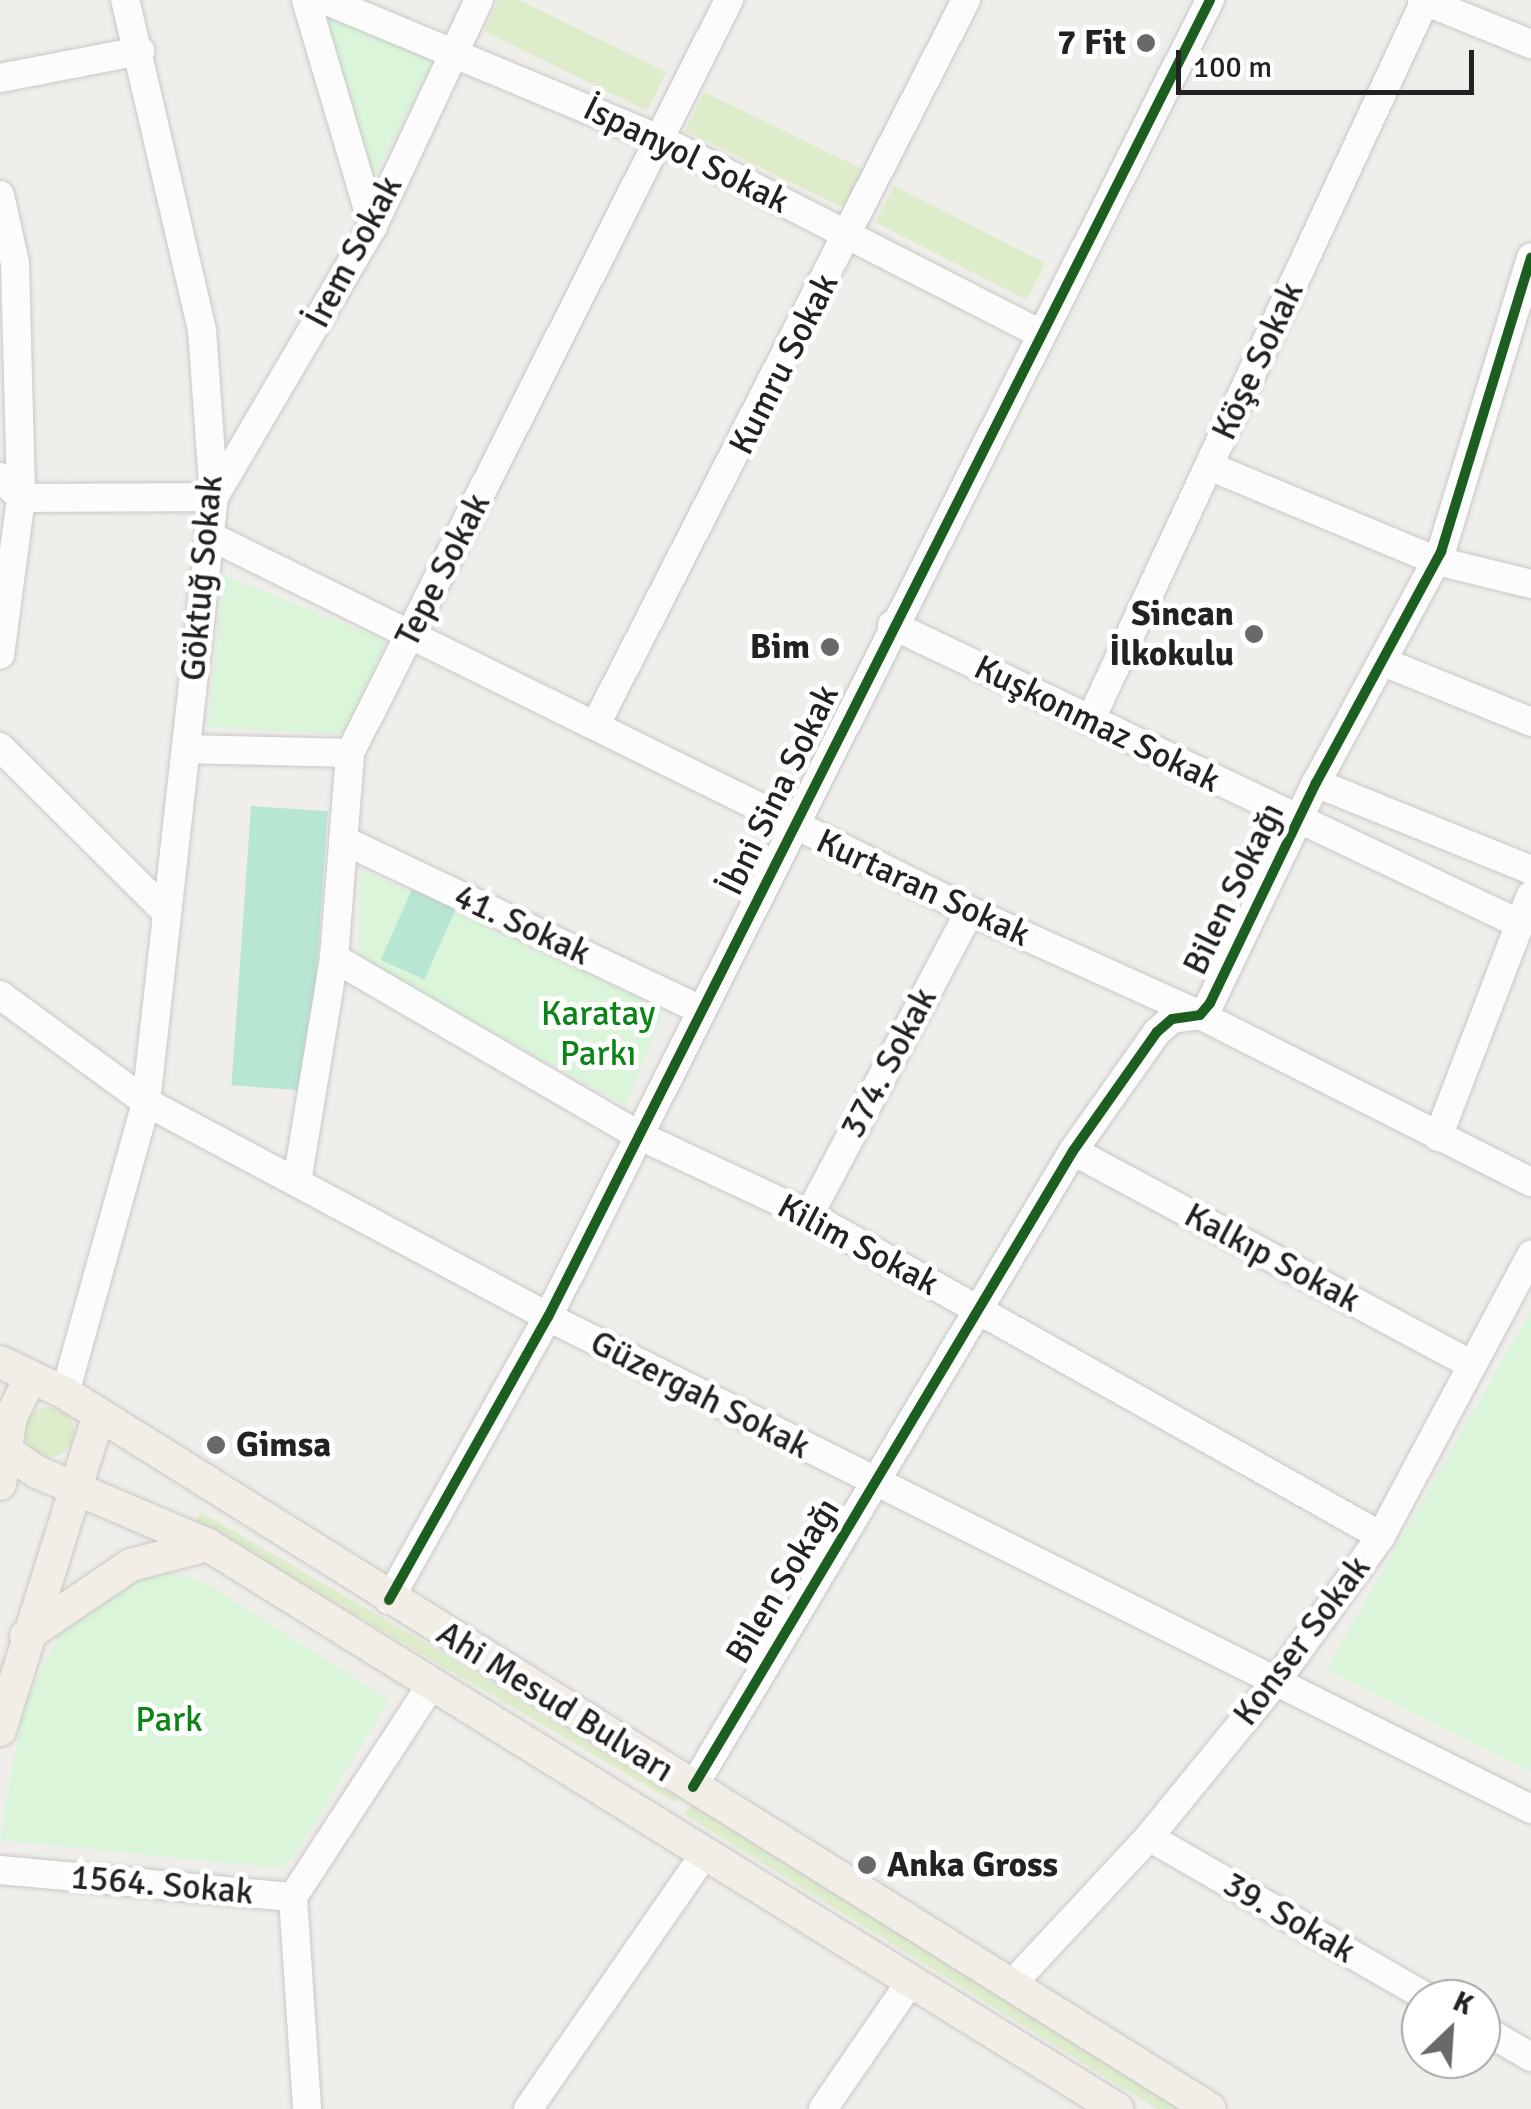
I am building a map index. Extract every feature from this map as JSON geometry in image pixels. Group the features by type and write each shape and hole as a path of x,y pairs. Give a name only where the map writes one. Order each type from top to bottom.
{"main road":[{"name":"Ahi Mesud Bulvarı","path":"0,1362 65,1393 389,1600 1210,2109"},
{"path":"0,1484 2,1449 14,1408 31,1377"},
{"path":"0,1730 26,1636 99,1414"},
{"name":"Ahi Mesud Bulvarı","path":"2,1449 208,1545 1111,2107"},
{"path":"26,1636 131,1565 208,1545"}],"street":[{"name":"Göktuğ Sokak","path":"65,1393 146,1102 214,497 202,330 140,51 125,0"},
{"path":"306,0 373,226"},
{"name":"İspanyol Sokak","path":"325,0 454,49 662,140 1038,332"},
{"name":"İrem Sokak","path":"214,497 373,226 478,0"},
{"name":"Tepe Sokak","path":"297,1182 334,958 350,753 662,140 729,0"},
{"name":"Kumru Sokak","path":"596,724 850,236 966,0"},
{"name":"İbni Sina Sokak","path":"389,1600 548,1317 1038,332 1210,0"},
{"path":"1424,1 1531,44"},
{"name":"Köşe Sokak","path":"1090,721 1424,1"},
{"path":"0,78 140,51"},
{"path":"0,194 15,264 21,498 0,656"},
{"name":"Bilen Sokağı","path":"693,1787 1072,1151 1157,1032 1172,1019 1200,1015 1316,783 1386,663 1437,560 1527,287 1531,257"},
{"path":"1209,466 1437,560 1531,584"},
{"path":"0,477 21,498 214,497"},
{"name":"Kurtaran Sokak","path":"210,536 412,632 792,825 1200,1015 1531,1182"},
{"name":"Kuşkonmaz Sokak","path":"892,625 1520,924"},
{"path":"1386,663 1531,722"},
{"path":"0,747 168,913"},
{"path":"186,748 350,753"},
{"path":"1316,783 1531,870"},
{"name":"41. Sokak","path":"344,840 701,1010"},
{"path":"1438,1137 1531,895"},
{"name":"374. Sokak","path":"809,1215 970,911"},
{"name":"Kilim Sokak","path":"334,958 638,1135 809,1215 1381,1536"},
{"name":"Güzergah Sokak","path":"0,995 146,1102 548,1317 872,1484 1531,1809"},
{"name":"Kalkıp Sokak","path":"1072,1151 1472,1365"},
{"name":"Konser Sokak","path":"1012,1984 1149,1837 1274,1684 1381,1536 1531,1255"},
{"path":"292,1897 432,1684"},
{"name":"39. Sokak","path":"1149,1837 1401,1982"},
{"path":"528,2109 705,1853"},
{"name":"1564. Sokak","path":"0,1870 292,1897 307,2109"},
{"path":"823,2109 912,1982"},
{"path":"1501,2040 1531,2057"}],"green space":[{"path":"499,0 519,0 666,72 647,111 484,31"},
{"path":"321,7 437,56 370,185"},
{"path":"704,92 868,172 849,210 685,131"},
{"path":"894,186 1045,263 1027,300 875,223"},
{"path":"223,575 387,641 344,734 208,728"},
{"path":"251,806 328,811 308,1091 231,1085"},
{"name":"Karatay Parkı","path":"361,869 664,1010 626,1106 358,958"},
{"path":"414,885 458,905 424,979 381,960"},
{"path":"1531,1310 1531,1771 1327,1669"},
{"path":"49,1407 67,1414 74,1432 67,1450 49,1457 31,1450 24,1432 31,1414"},
{"path":"201,1512 443,1653 677,1797 676,1803 195,1521"},
{"name":"Park","path":"160,1569 206,1583 389,1700 295,1856 279,1868 0,1840 23,1707 59,1634 114,1589"},
{"path":"691,1805 1178,2109 1157,2109 684,1814"}],"cycle path":[{"path":"389,1600 548,1317 1210,0"},
{"path":"693,1787 1073,1151 1157,1032 1172,1019 1200,1015 1210,1003 1316,783 1441,552 1531,257"}],"place":[{"name":"7 Fit","path":"1146,43"},
{"name":"Sincan İlkokulu","path":"1254,634"},
{"name":"Bim","path":"830,647"},
{"name":"Gimsa","path":"216,1445"},
{"name":"Anka Gross","path":"867,1865"}]}
